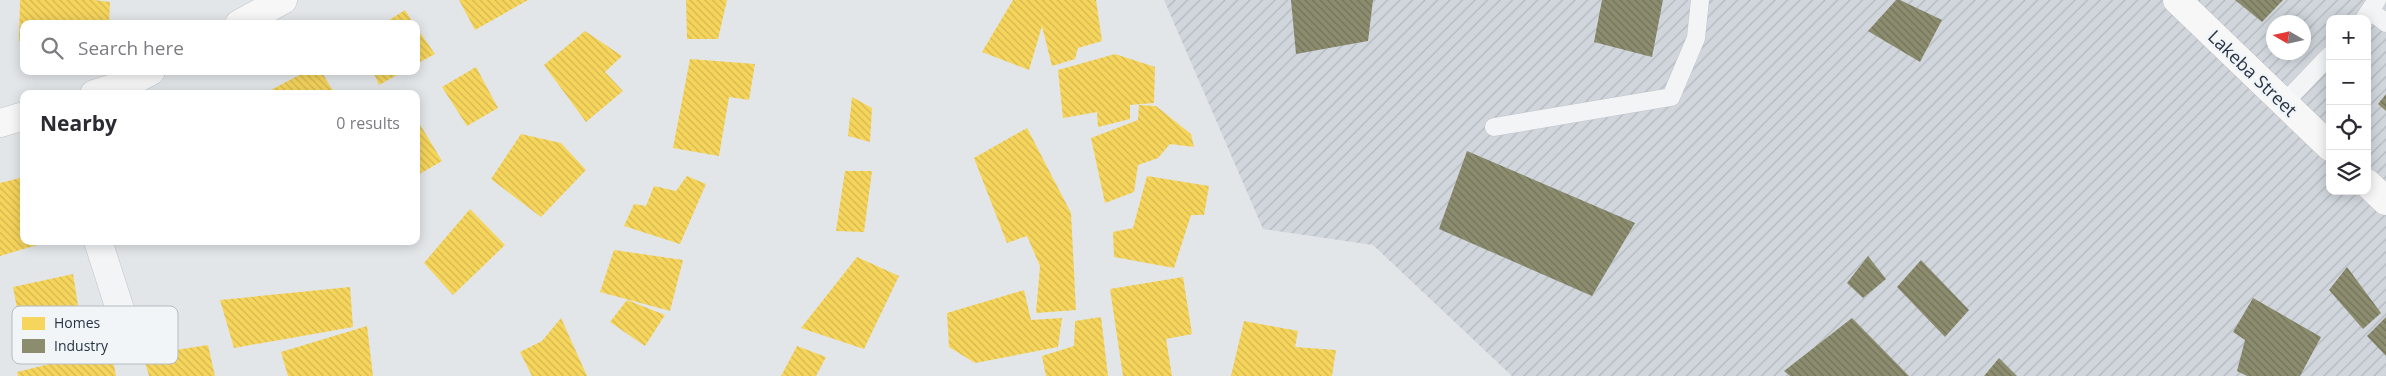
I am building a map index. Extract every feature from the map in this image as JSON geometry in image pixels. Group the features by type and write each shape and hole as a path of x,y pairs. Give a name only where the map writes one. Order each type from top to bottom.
{"main road":[{"path":"246,20 283,0"},
{"name":"Lakeba Street","path":"2177,0 2326,143"},
{"path":"107,90 132,82 144,75"},
{"path":"0,124 20,117"},
{"path":"2371,187 2386,201"}],"street":[{"path":"99,245 119,306"}],"lane":[{"path":"1494,127 1671,97 1696,38 1700,0"},
{"path":"2370,10 2386,23"},
{"path":"2284,103 2326,59"}],"shaded area":[{"path":"1164,0 2386,0 2386,376 1512,376 1373,245 1263,229"}],"building: Homes":[{"path":"20,0 94,0 110,2 109,20 20,20 19,41"},
{"path":"459,0 528,0 475,30"},
{"path":"686,0 727,0 718,39 687,39"},
{"path":"1013,0 1096,0 1102,41 1078,48 1075,59 1052,66 1042,26 1029,70 982,52"},
{"path":"405,10 411,20 389,20"},
{"path":"585,31 622,56 605,72 623,91 586,122 544,65"},
{"path":"420,33 435,54 420,62"},
{"path":"1115,54 1155,67 1154,103 1130,105 1130,119 1098,127 1097,112 1063,118 1058,70"},
{"path":"690,59 755,64 749,100 729,97 719,156 673,148"},
{"path":"476,67 498,108 467,126 442,87"},
{"path":"299,75 323,75 333,90 271,90"},
{"path":"375,75 397,75 379,85"},
{"path":"852,97 872,108 870,142 848,136"},
{"path":"1139,105 1156,106 1191,134 1194,147 1170,144 1158,158 1138,165 1134,192 1105,203 1091,138 1138,120"},
{"path":"420,125 442,161 420,174"},
{"path":"1027,128 1071,213 1076,310 1036,313 1040,266 1027,236 1007,243 974,158"},
{"path":"521,134 561,143 586,170 541,217 491,179"},
{"path":"845,171 872,171 864,232 836,231"},
{"path":"687,176 706,184 680,244 624,226 634,204 646,206 654,186 676,191"},
{"path":"1147,176 1209,186 1204,215 1191,215 1174,268 1114,257 1113,232 1133,228"},
{"path":"20,178 20,245 37,245 0,256 0,183"},
{"path":"470,209 505,245 453,295 424,263"},
{"path":"614,250 683,260 670,311 600,292"},
{"path":"857,257 899,276 864,349 801,328"},
{"path":"73,274 78,306 17,306 13,287"},
{"path":"1183,277 1192,334 1166,339 1172,376 1123,376 1110,289"},
{"path":"350,287 353,327 234,348 220,300"},
{"path":"1024,290 1031,320 1062,318 1058,347 975,363 949,347 947,313"},
{"path":"627,300 665,315 645,346 610,322"},
{"path":"1101,317 1108,376 1046,376 1042,356 1074,346 1075,321"},
{"path":"561,318 587,376 532,376 520,352 542,341"},
{"path":"1244,321 1298,331 1295,347 1336,350 1332,376 1231,376"},
{"path":"367,326 373,376 288,376 281,352"},
{"path":"208,345 215,376 149,376 146,364 178,364 178,350"},
{"path":"797,346 826,357 816,376 781,376"},
{"path":"50,364 114,364 116,376 18,376 17,372"}],"building: Industry":[{"path":"1291,0 1373,0 1368,41 1296,54"},
{"path":"1602,0 1663,0 1652,57 1594,42"},
{"path":"1896,0 1900,0 1942,20 1920,62 1868,31"},
{"path":"2235,0 2283,0 2269,15 2266,15 2262,22"},
{"path":"2386,94 2386,111 2378,104"},
{"path":"1467,151 1635,223 1592,296 1439,229"},
{"path":"1868,256 1886,279 1863,298 1847,283"},
{"path":"1921,260 1969,310 1945,337 1897,287"},
{"path":"2347,267 2381,313 2363,329 2329,290"},
{"path":"2253,298 2321,337 2300,376 2247,376 2237,371 2245,340 2233,332"},
{"path":"2386,317 2386,356 2367,336"},
{"path":"1852,318 1909,376 1790,376 1784,371"},
{"path":"1999,358 2017,376 1984,376"}]}
